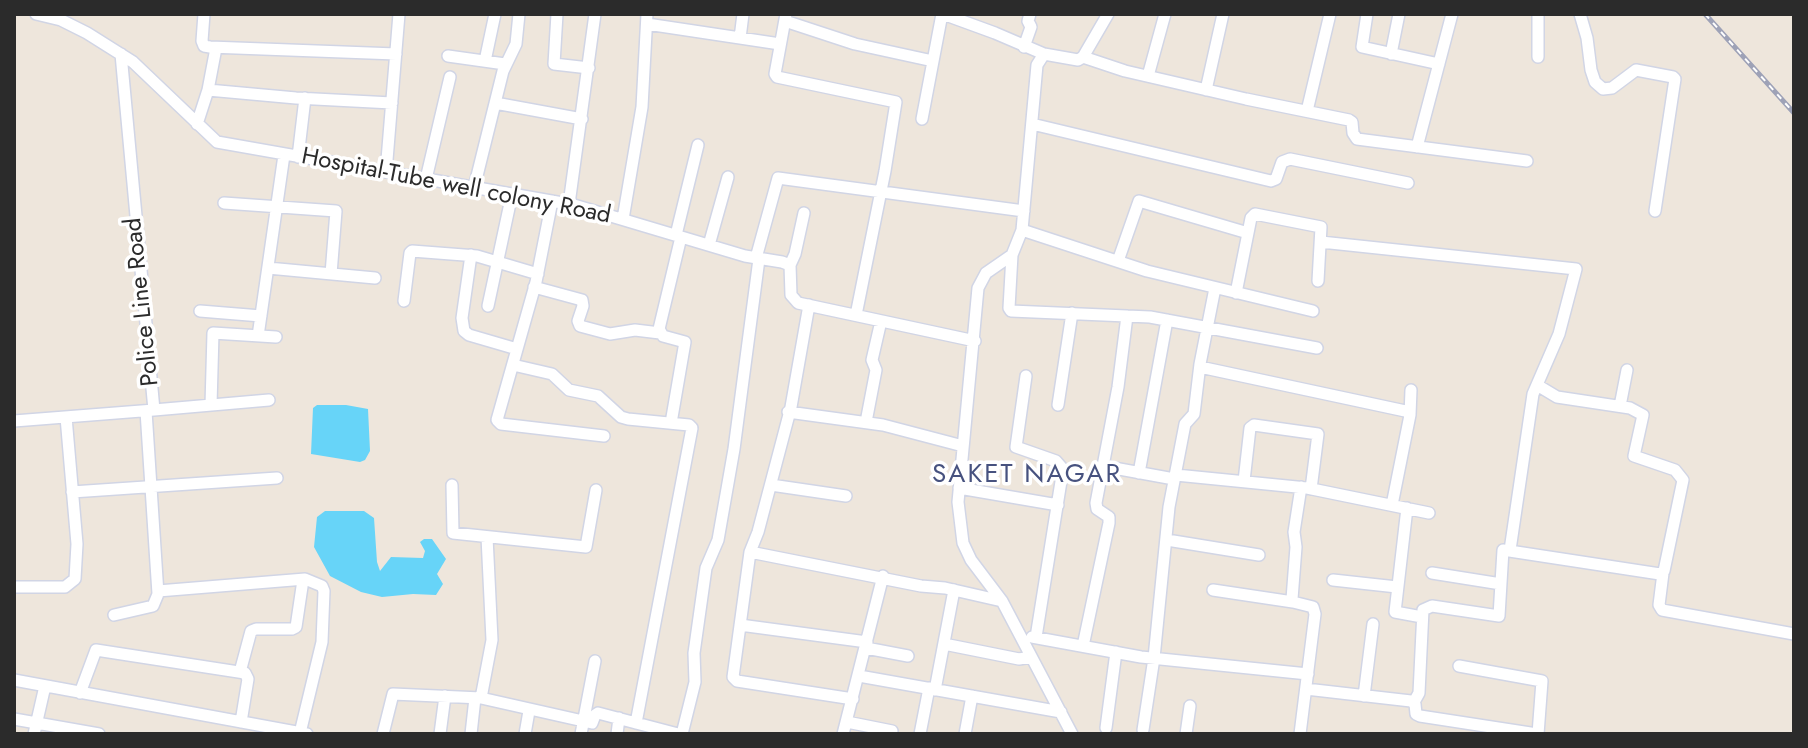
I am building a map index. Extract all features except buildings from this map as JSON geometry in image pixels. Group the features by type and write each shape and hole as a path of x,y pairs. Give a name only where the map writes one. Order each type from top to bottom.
{"street":[{"name":"Hospital-Tube well colony Road","path":"39,14 73,26 133,62 217,142 569,204 790,265"},
{"path":"204,14 204,46 396,54"},
{"path":"386,172 399,14"},
{"path":"485,61 495,14"},
{"path":"474,188 505,64 516,44 519,14"},
{"path":"557,14 554,64 589,68"},
{"path":"569,204 595,14"},
{"path":"740,38 743,14"},
{"path":"922,119 942,14 974,19 1024,47 1078,60 1083,57 1108,14"},
{"path":"1024,47 1031,27 1028,21 1030,14"},
{"path":"1148,76 1165,14"},
{"path":"1206,90 1223,14"},
{"path":"1307,111 1330,14"},
{"path":"1367,14 1362,47 1439,64"},
{"path":"1391,54 1399,14"},
{"path":"1417,147 1452,14"},
{"path":"1538,14 1538,57"},
{"path":"1580,14 1591,70 1595,82 1603,89 1612,88 1636,70 1675,79 1655,211"},
{"path":"856,315 896,105 895,101 777,77 786,18 855,44 933,61"},
{"path":"623,219 642,107 647,19 780,44"},
{"path":"197,124 208,90 216,48"},
{"name":"Police Line Road","path":"14,421 150,410 121,54"},
{"path":"1044,54 1037,65 1022,230 1012,255 1010,310 1167,320 1317,348"},
{"path":"448,56 505,64"},
{"path":"1083,57 1206,90 1349,120 1357,139 1527,161"},
{"path":"426,179 450,77"},
{"path":"208,90 392,103"},
{"path":"298,157 305,98"},
{"path":"495,103 582,119"},
{"path":"1032,124 1271,181 1276,179 1282,162 1290,159 1408,183"},
{"path":"660,333 698,145"},
{"path":"258,336 284,155"},
{"path":"709,245 728,177"},
{"path":"383,734 393,694 478,698 582,728 592,723 598,713 680,734 695,682 694,653 706,568 718,540 734,449 758,258 778,178 1024,211"},
{"path":"488,306 512,194"},
{"path":"552,201 538,274 498,422 604,436"},
{"path":"1118,261 1139,201 1248,233"},
{"path":"224,203 336,211 331,274"},
{"path":"804,213 790,265 793,299 798,303 975,341"},
{"path":"1236,293 1251,218 1255,214 1320,226 1318,281"},
{"path":"1022,230 1118,261 1313,311"},
{"path":"1321,242 1576,269 1559,334 1537,385 1510,550"},
{"path":"404,301 412,251 471,255 538,274"},
{"path":"471,255 462,318 464,331 517,349"},
{"path":"1012,255 981,280 958,502 963,543 971,560 1002,601 1072,734"},
{"path":"268,268 375,278"},
{"path":"534,287 582,300 580,326 610,334 632,330 660,333 685,342 671,423"},
{"path":"1143,730 1175,477 1185,424 1194,414 1215,288"},
{"path":"809,305 771,485 750,552 733,677 737,681 853,699"},
{"path":"200,311 261,316"},
{"path":"1058,405 1072,313"},
{"path":"1083,646 1109,523 1107,515 1096,507 1127,316"},
{"path":"1139,473 1167,320"},
{"path":"866,422 876,370 873,357 881,321"},
{"path":"211,405 213,333 276,337"},
{"path":"513,365 552,374 569,390 598,396 621,417 689,425 692,428 636,723"},
{"path":"1200,367 1410,412"},
{"path":"1620,406 1627,370"},
{"path":"1026,376 1016,447 1062,466 1036,637"},
{"path":"1537,385 1557,397 1635,409 1643,415 1634,456 1675,470 1683,480 1663,573 1659,605 1662,610 1794,634"},
{"path":"1392,505 1410,412 1411,390"},
{"path":"114,615 153,606 158,591 151,488 150,410 269,400"},
{"path":"788,412 866,422 963,446"},
{"path":"14,587 65,587 75,579 77,544 66,417"},
{"path":"1244,481 1250,428 1254,425 1318,434 1294,532 1293,602"},
{"path":"1103,466 1175,477 1306,488 1429,513"},
{"path":"72,492 277,478"},
{"path":"452,485 453,533 586,547 596,490"},
{"path":"771,485 846,496"},
{"path":"959,488 1058,505"},
{"path":"1407,508 1395,612 1422,617"},
{"path":"471,734 492,640 487,537"},
{"path":"1167,540 1259,555"},
{"path":"1459,666 1542,681 1538,734 1417,715 1414,702 1419,693 1425,608 1432,606 1499,616 1502,552 1505,549 1663,573"},
{"path":"750,552 1002,601"},
{"path":"1432,573 1501,584"},
{"path":"883,576 845,728 892,731"},
{"path":"14,680 304,733 321,651 324,591 316,582 303,580 158,591"},
{"path":"240,672 251,631 296,627 303,580"},
{"path":"1333,580 1397,587"},
{"path":"920,734 944,644 954,590"},
{"path":"1213,590 1293,602 1315,609 1300,734"},
{"path":"1364,696 1373,624"},
{"path":"740,625 866,645 908,656"},
{"path":"1020,634 1154,658 1308,674"},
{"path":"944,644 1019,659 1031,657"},
{"path":"80,693 95,652 99,649 240,672 248,679 241,722"},
{"path":"1106,728 1116,652"},
{"path":"582,728 595,661"},
{"path":"859,676 1061,712"},
{"path":"35,728 45,686"},
{"path":"1306,689 1414,702"},
{"path":"440,734 445,696"},
{"path":"965,734 972,696"},
{"path":"1186,734 1190,706"},
{"path":"525,734 529,711"},
{"path":"617,734 619,718"},
{"path":"14,719 35,728 99,734"},
{"path":"1435,734 1437,719"}],"water":[{"path":"317,405 368,409 370,451 365,460 360,462 311,454 313,408"},
{"path":"325,511 364,511 374,518 380,571 391,557 423,558 425,551 420,542 432,539 446,559 437,574 443,584 436,595 382,597 361,592 330,576 314,547 317,517"}],"railway":[{"path":"1705,14 1794,113"}],"district":[{"name":"SAKET NAGAR","path":"1027,476"}]}
